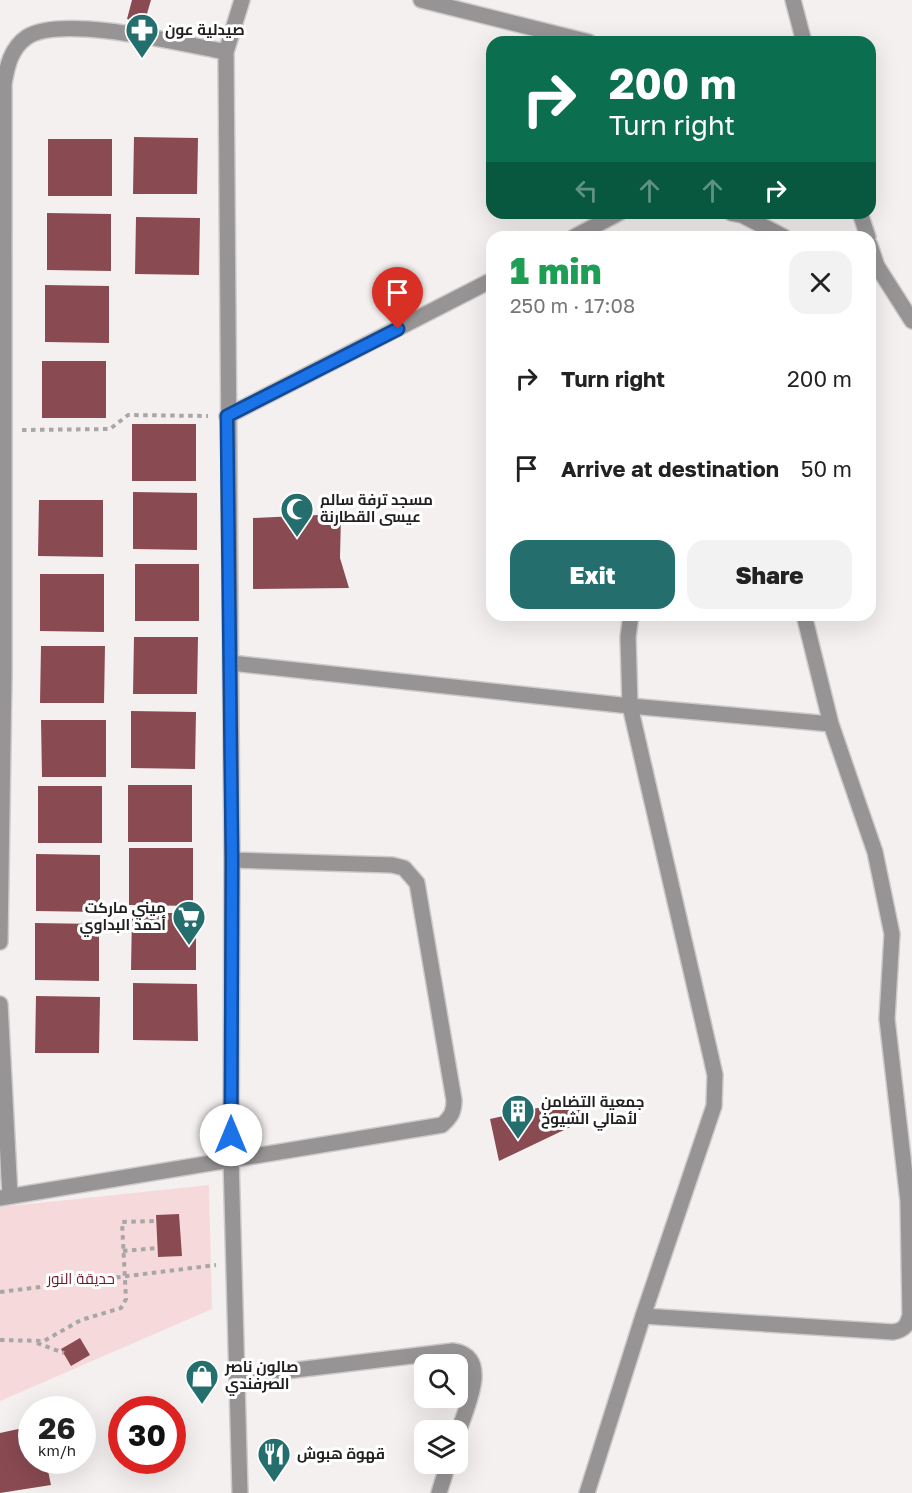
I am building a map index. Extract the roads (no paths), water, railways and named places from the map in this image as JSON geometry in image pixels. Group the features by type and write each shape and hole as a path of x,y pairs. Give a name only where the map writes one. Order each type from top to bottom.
{"street":[{"path":"240,1493 231,1158 232,860 226,52 242,0"},
{"path":"422,0 565,36"},
{"path":"793,0 802,36"},
{"path":"0,942 4,84 8,62 18,45 28,36 61,27 226,52"},
{"path":"586,231 608,219"},
{"path":"749,219 770,231"},
{"path":"876,269 908,307 912,321"},
{"path":"227,416 486,283"},
{"path":"588,1493 643,1316 714,1106 715,1083 630,706 628,637 630,621"},
{"path":"643,1316 892,1332 900,1331 907,1325 910,1315 908,1201 887,1019 892,934 875,852 831,724 805,621"},
{"path":"231,663 630,706 831,724"},
{"path":"0,1004 5,1197 442,1125 454,1110 417,883 411,873 404,868 392,865 232,860"},
{"path":"237,1377 453,1351 463,1352 471,1359 474,1380 462,1420"},
{"path":"439,1493 445,1474"}],"place":[{"name":"صيدلية عون","path":"142,59"},
{"name":"مسجد ترفة سالم عيسى القطارنة","path":"297,538"},
{"name":"ميني ماركت أحمد البداوي","path":"189,946"},
{"name":"جمعية التضامن لأهالي الشيوخ","path":"518,1140"},
{"name":"صالون ناصر الصرفندي","path":"202,1405"},
{"name":"قهوة هبوش","path":"274,1483"}],"park label":[{"name":"حديقة النور","path":"81,1279"}]}
